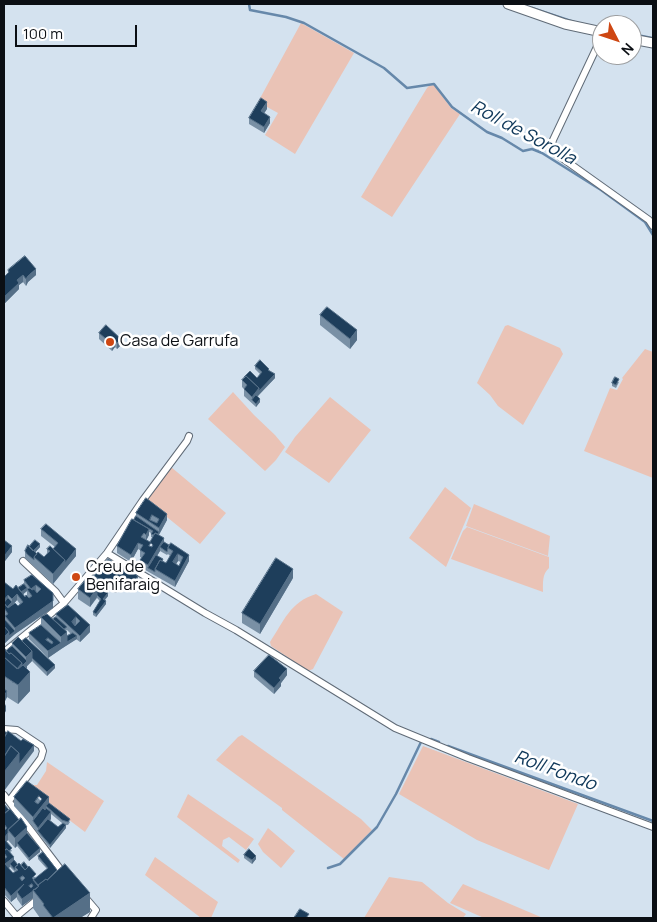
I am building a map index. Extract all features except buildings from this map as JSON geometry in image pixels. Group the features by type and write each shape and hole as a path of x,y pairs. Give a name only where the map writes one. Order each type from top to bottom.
{"street":[{"path":"508,4 565,24 592,30"},
{"path":"592,57 551,148 555,153 649,220 653,226"},
{"path":"4,652 64,603 107,553 189,436"},
{"path":"107,553 312,676 394,728 468,758 653,827"},
{"path":"24,562 56,592 64,603"},
{"path":"4,729 18,731 40,746 43,751 42,758 9,801"},
{"path":"4,795 65,878"},
{"path":"76,887 96,909 91,918"},
{"path":"4,901 18,917 47,891"}],"shaded area":[{"path":"301,23 354,53 295,154 265,135 278,113 258,102"},
{"path":"434,85 451,108 460,114 392,217 361,197 427,88"},
{"path":"508,325 560,348 563,354 523,425 498,406 490,395 477,383 505,326"},
{"path":"645,349 653,352 653,478 584,451 610,388 617,390 622,378"},
{"path":"233,392 285,447 265,471 208,419"},
{"path":"330,397 371,430 329,483 285,452 295,437"},
{"path":"171,467 226,513 200,544 146,500"},
{"path":"445,487 471,508 446,567 409,538"},
{"path":"474,504 550,536 548,556 466,526"},
{"path":"467,527 549,557 549,568 544,576 543,592 451,559 463,531"},
{"path":"316,594 343,612 313,669 308,671 271,646 270,642 288,613 307,597"},
{"path":"242,735 361,819 372,830 344,859 282,810 282,808 216,760"},
{"path":"423,746 578,804 549,870 477,840 399,794"},
{"path":"47,762 104,801 85,832 27,788 30,785 37,785 46,771"},
{"path":"188,794 254,839 246,850 229,837 223,840 222,846 240,860 238,863 177,817"},
{"path":"268,828 295,851 281,868 263,852 258,844"},
{"path":"155,857 218,902 211,918 201,918 145,875"},
{"path":"389,877 422,882 448,903 466,914 463,918 364,918"},
{"path":"463,884 543,918 484,918 450,903"}],"waterway":[{"name":"Roll de Sorolla","path":"249,4 250,10 286,17 304,23 384,68 407,88 434,84 452,107 487,132 502,138 523,151 532,149 542,153 601,190 645,222 653,235"},
{"path":"532,8 574,22"},
{"path":"642,36 652,38"},
{"name":"Roll Fondo","path":"431,739 439,742"},
{"name":"Roll Fondo","path":"328,868 340,864 377,827 396,794 421,742"},
{"name":"Roll Fondo","path":"448,746 653,821"}],"place":[{"name":"Casa de Garrufa","path":"110,342"},
{"name":"Creu de Benifaraig","path":"76,577"}]}
